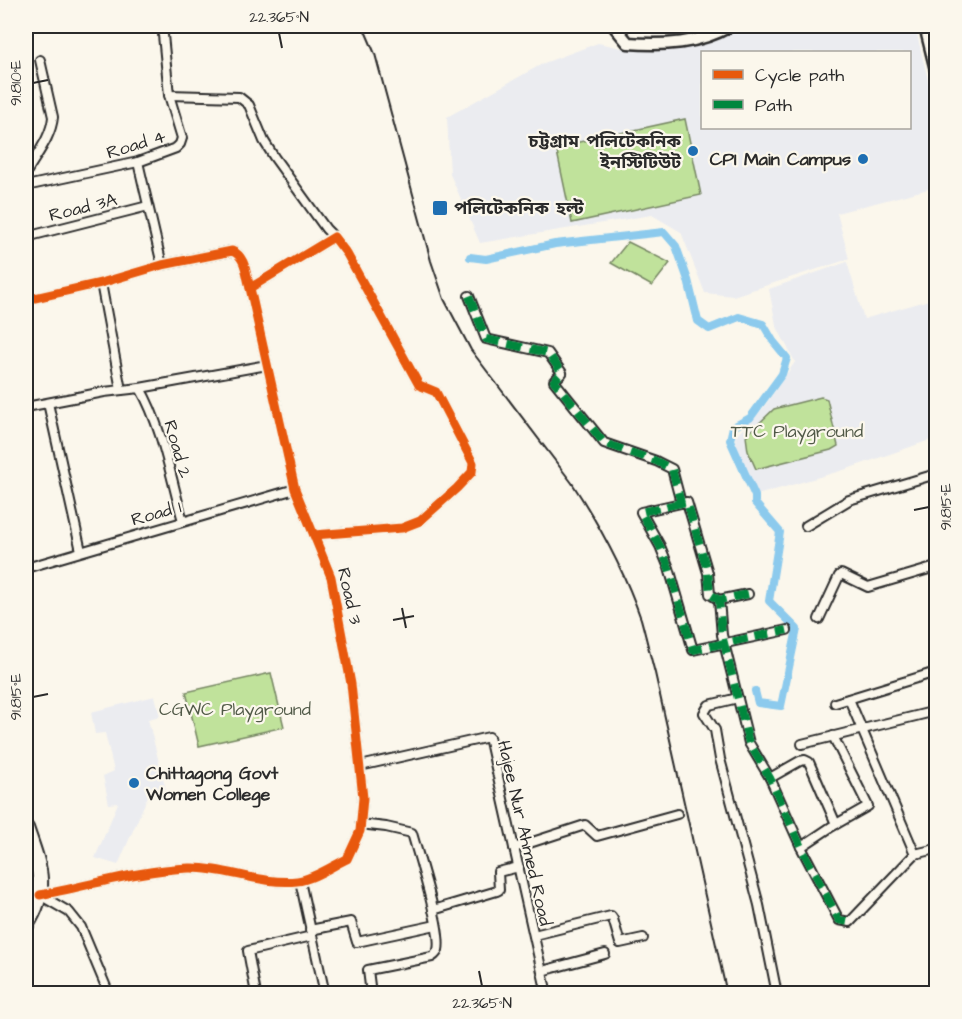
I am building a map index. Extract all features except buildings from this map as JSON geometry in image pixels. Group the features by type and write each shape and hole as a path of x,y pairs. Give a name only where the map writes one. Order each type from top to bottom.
{"highway":[{"path":"26,828 38,868 40,895 26,925"},
{"path":"26,847 33,891 26,911"}],"main road":[{"path":"614,26 628,43 652,45 703,39 730,26"},
{"path":"925,26 936,70"}],"street":[{"name":"Road 4","path":"26,186 138,162 176,148 180,144 182,138 169,95 163,35"},
{"path":"26,173 52,126 52,108 40,60"},
{"path":"169,95 239,97 249,105 264,141 274,157 347,254 419,386 436,392 473,463 472,472 420,520 402,528 314,535"},
{"path":"138,162 162,265"},
{"name":"Road 3A","path":"26,237 148,206"},
{"path":"250,288 334,237"},
{"name":"Road 3","path":"26,300 102,283 162,265 232,251 238,253 243,261 250,288 295,489 331,577 351,684 363,798 360,831 347,859 300,881 272,881 217,869 188,868 118,877 40,895"},
{"path":"102,283 121,390"},
{"path":"469,296 486,339 548,353 562,373 554,381 604,443 672,469 681,503"},
{"path":"26,407 267,365"},
{"name":"Road 2","path":"140,388 149,402 156,423 183,520"},
{"path":"48,403 81,551"},
{"path":"806,526 849,500 936,474"},
{"name":"Road 1","path":"26,568 183,520 216,513 295,489"},
{"path":"748,594 719,600 710,594 708,573 687,502 641,512 669,568 693,650 787,630"},
{"path":"819,619 838,576 841,574 868,587 936,567"},
{"path":"719,600 720,625 724,644 749,742 770,778 801,847 839,920 850,922 915,854 936,849"},
{"path":"835,703 936,672"},
{"path":"738,698 709,705 704,714 715,730 720,759 759,905 777,993"},
{"path":"849,699 915,854"},
{"path":"802,744 936,711"},
{"path":"801,847 868,806 833,736"},
{"name":"Hajee Nur Ahmed Road","path":"360,766 489,737 547,993"},
{"path":"770,778 800,761 809,762 836,824"},
{"path":"514,848 585,825 597,836 677,814"},
{"path":"360,824 412,833 433,910 438,938 437,952 432,957 368,970 371,993"},
{"path":"433,910 497,891 498,872 519,867"},
{"path":"300,881 325,993"},
{"path":"40,895 69,912 81,927 109,993"},
{"path":"534,935 610,916 620,943 643,938"},
{"path":"256,993 248,951 351,922 357,942 436,925"},
{"path":"542,971 606,954"}],"shaded area":[{"name":"চট্টগ্রাম পলিটেকনিক ইনস্টিটিউট","path":"735,26 915,26 936,113 936,187 837,213 849,259 733,296 705,293 681,232 652,215 480,243 450,174 447,117 544,63 598,43 631,50 703,44"},
{"path":"847,262 864,319 936,298 936,438 847,469 757,495 738,451 735,437 763,408 795,362 776,325 769,289"},
{"name":"Chittagong Govt Women College","path":"155,696 160,716 148,719 166,790 148,796 118,865 95,858 118,803 109,804 103,776 114,771 105,733 95,734 91,712"}],"green space":[{"path":"685,119 701,195 572,223 556,147"},
{"path":"628,242 670,263 652,286 611,263"},
{"name":"TTC Playground","path":"821,397 827,399 838,446 831,450 756,469 748,451 746,436 774,409"},
{"name":"CGWC Playground","path":"271,673 284,727 199,746 186,692"}],"waterway":[{"path":"470,257 486,259 555,244 664,232 676,246 688,280 698,321 709,329 739,317 763,324 787,358 782,374 750,418 733,427 730,440 755,496 755,503 780,532 769,601 797,629 781,706 758,703 755,691"}],"railway":[{"path":"363,26 375,54 431,261 444,299 471,350 582,499 611,549 641,619 727,994"}],"marked path":[{"path":"469,296 486,339 548,353 562,373 554,381 604,443 672,469 681,503 687,502 708,573 710,594 719,600"},
{"path":"681,503 641,512 669,568 693,650 787,630"},
{"path":"748,594 719,600 722,635 749,743 770,778 801,847 839,920 850,922"}],"cycle path":[{"path":"250,288 334,237 347,254 419,385 436,392 473,463 472,472 420,521 402,528 314,535"},
{"path":"26,300 101,283 162,265 232,251 237,253 243,261 295,489 331,577 351,684 363,798 360,831 347,859 303,880 270,881 203,868 170,869 40,895"}],"place":[{"name":"চট্টগ্রাম পলিটেকনিক ইনস্টিটিউট","path":"693,151"},
{"name":"CPI Main Campus","path":"863,159"},
{"name":"পলিটেকনিক হল্ট","path":"440,208"},
{"name":"Chittagong Govt Women College","path":"134,783"}]}
